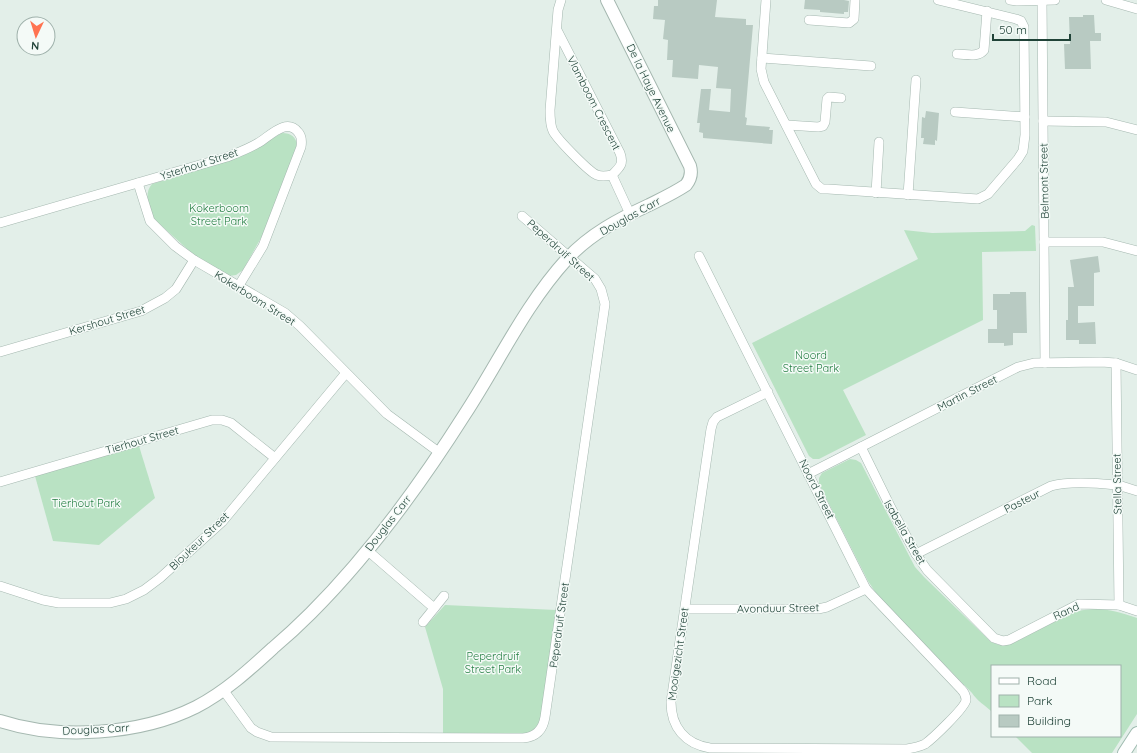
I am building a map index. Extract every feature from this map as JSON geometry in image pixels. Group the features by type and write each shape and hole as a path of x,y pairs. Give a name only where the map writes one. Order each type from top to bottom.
{"street":[{"name":"Vlamboom Crescent","path":"557,30 620,153 622,160 621,164 612,175 597,175 589,170 553,132 550,123 558,10 561,0"},
{"name":"De la Haye Avenue","path":"607,0 690,166 690,177"},
{"path":"766,0 761,70 764,82 816,184 819,187 828,189 974,199 985,196 1023,151 1025,136 1024,26 1021,21 1016,19 938,0"},
{"path":"809,20 849,23 854,19 855,0"},
{"path":"1010,0 1055,0"},
{"name":"Belmont Street","path":"1042,0 1045,363"},
{"path":"1106,0 1137,9"},
{"path":"957,54 976,55 982,53 984,50 987,11"},
{"path":"762,58 871,66"},
{"path":"908,195 916,80"},
{"path":"787,125 823,126 825,122 828,98 841,98"},
{"path":"955,112 1024,117"},
{"path":"1043,121 1106,122 1137,130"},
{"name":"Ysterhout Street","path":"0,223 226,157 257,144 281,128 289,127 298,132 302,139 301,147 263,246 238,287"},
{"path":"876,192 880,142"},
{"path":"612,175 630,214"},
{"name":"Douglas Carr","path":"0,721 31,729 50,731 93,732 132,728 148,725 179,715 224,691 311,614 367,550 440,453 468,411 518,326 552,277 569,257 598,233 630,214 686,185 690,177"},
{"name":"Kokerboom Street","path":"138,183 147,214 152,224 175,246 194,260 238,287 285,313 300,326 387,414 440,453"},
{"name":"Peperdruif Street","path":"224,691 251,728 271,737 523,738 532,737 539,731 544,722 605,309 603,294 595,279 522,216"},
{"path":"1044,242 1103,242 1137,251"},
{"name":"Noord Street","path":"699,256 866,589 961,689 966,698"},
{"name":"Kershout Street","path":"0,352 141,311 165,298 176,289 194,260"},
{"name":"Martin Street","path":"808,474 1018,367 1045,363 1102,362 1116,363 1137,370"},
{"name":"Stella Street","path":"1116,363 1119,605"},
{"name":"Bloukeur Street","path":"0,586 43,600 59,603 106,603 118,601 135,595 152,585 222,522 346,373"},
{"name":"Mooigezicht Street","path":"768,392 718,417 713,422 711,428 671,702 674,723 686,738 698,745 710,748 813,751 907,749 918,747 929,741 961,709 966,702 966,698"},
{"name":"Tierhout Street","path":"0,482 212,420 222,420 231,423 275,458"},
{"name":"Isabella Street","path":"861,447 890,508 916,554 927,570 989,635 998,640"},
{"name":"Pasteur","path":"916,554 1051,486 1071,483 1117,485 1137,491"},
{"path":"367,550 434,608"},
{"name":"Avonduur Street","path":"685,608 818,609 827,607 866,589"},
{"path":"423,622 444,596"},
{"name":"Rand","path":"998,640 1009,640 1079,604 1119,605 1137,611"},
{"path":"1124,753 1137,733"}],"green space":[{"name":"Kokerboom Street Park","path":"282,133 292,136 296,140 297,145 262,236 243,270 236,275 229,276 194,255 155,220 149,207 147,197 149,188 152,184 240,157"},
{"name":"Noord Street Park","path":"1032,225 1035,226 1036,251 982,252 983,320 843,390 866,435 819,459 813,459 809,456 752,343 918,259 904,230 932,233 1025,231"},
{"name":"Tierhout Park","path":"139,446 155,498 99,545 53,541 35,476"},
{"path":"850,459 861,463 915,567 991,642 999,645 1011,644 1074,612 1083,610 1106,610 1137,618 1137,714 1112,753 1032,753 1016,737 1121,737 1121,665 991,665 991,711 976,698 878,596 868,581 819,484 819,478 822,473"},
{"name":"Peperdruif Street Park","path":"445,605 556,610 540,721 533,730 528,733 521,734 443,733 443,689 425,627"}],"building":[{"path":"658,0 717,0 715,17 746,19 746,25 753,25 745,117 747,118 746,125 770,127 769,130 773,130 772,144 703,138 703,133 699,132 700,123 697,123 701,89 711,89 709,110 730,112 731,89 716,88 718,67 699,65 698,79 672,77 673,60 667,60 668,40 663,39 665,20 653,19 654,6 658,6"},
{"path":"805,0 849,1 848,12 844,12 844,14 804,9"},
{"path":"1083,15 1094,15 1095,33 1101,33 1101,41 1090,41 1091,69 1065,69 1064,44 1070,44 1069,17 1083,17"},
{"path":"926,111 939,113 937,141 935,140 935,145 923,144 924,138 921,138 922,117 925,118"},
{"path":"1098,256 1100,272 1094,273 1094,306 1078,306 1078,323 1095,322 1096,344 1079,344 1079,340 1066,340 1066,320 1068,320 1068,287 1074,287 1070,260"},
{"path":"1010,292 1026,292 1027,333 1013,333 1013,345 1004,346 1004,343 988,343 988,329 997,329 997,310 993,310 993,294 1010,294"}]}
